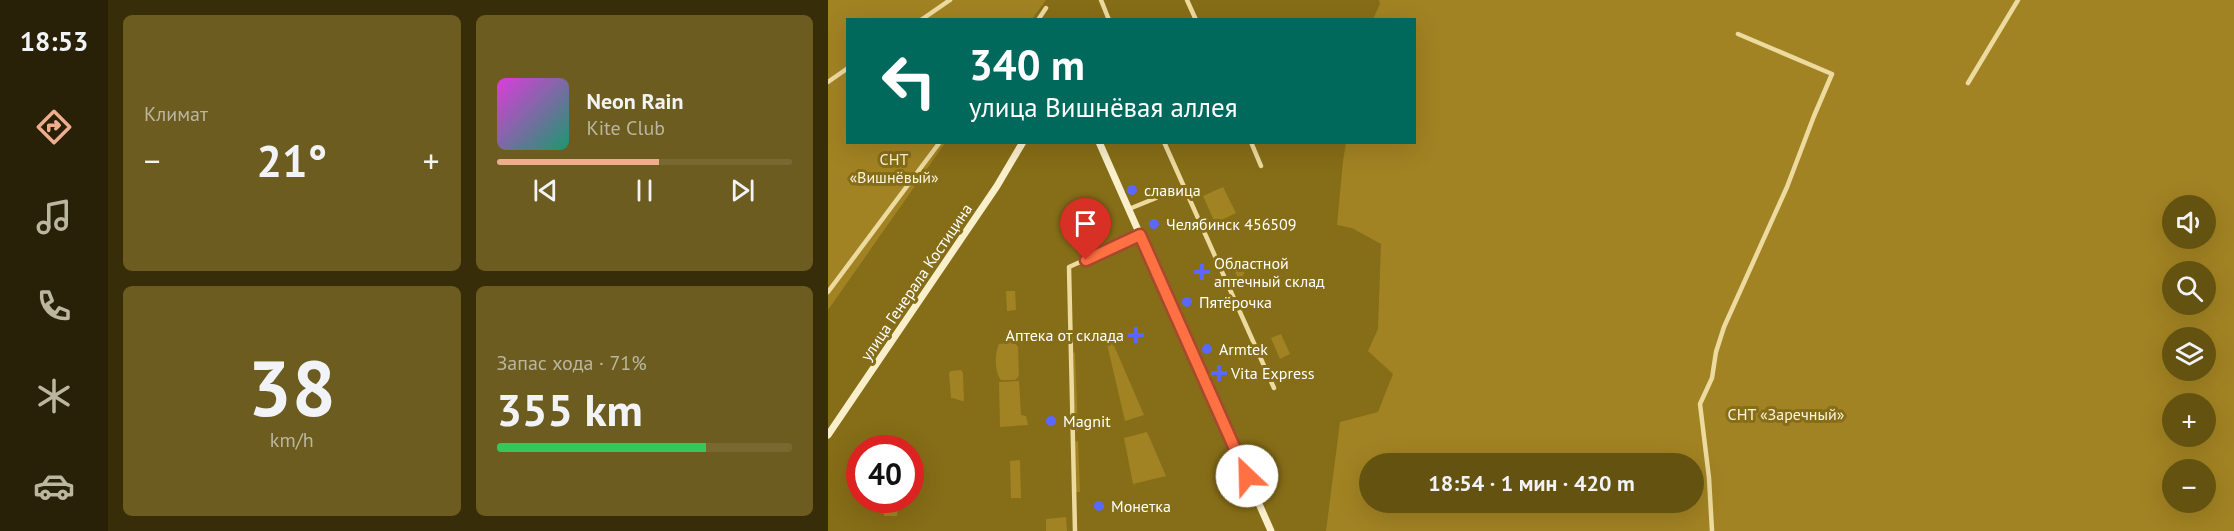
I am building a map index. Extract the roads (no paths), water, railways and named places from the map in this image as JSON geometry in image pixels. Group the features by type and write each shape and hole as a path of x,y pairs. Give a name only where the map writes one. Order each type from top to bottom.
{"street":[{"path":"924,18 950,0"},
{"path":"1101,0 1108,18"},
{"path":"1187,0 1195,18"},
{"path":"1968,84 2018,0"},
{"path":"1039,18 1046,9"},
{"path":"1712,531 1700,404 1712,378 1716,352 1724,327 1787,187 1832,74 1738,34"},
{"path":"828,82 846,69"},
{"path":"828,292 939,144"},
{"name":"улица Генерала Костицина","path":"828,435 997,186 1022,144"},
{"path":"1100,144 1271,531"},
{"path":"1165,144 1274,388"},
{"path":"1252,144 1261,166"},
{"path":"1129,209 1156,198"},
{"path":"1075,531 1069,267 1140,235"}],"place":[{"name":"славица","path":"1132,190"},
{"name":"Челябинск 456509","path":"1154,224"},
{"name":"Областной аптечный склад","path":"1202,272"},
{"name":"Пятёрочка","path":"1187,302"},
{"name":"Аптека от склада","path":"1136,335"},
{"name":"Armtek","path":"1207,349"},
{"name":"Vita Express","path":"1219,373"},
{"name":"Magnit","path":"1051,421"},
{"name":"Монетка","path":"1099,506"}],"park label":[{"name":"СНТ «Вишнёвый»","path":"894,168"},
{"name":"СНТ «Заречный»","path":"1786,414"}]}
